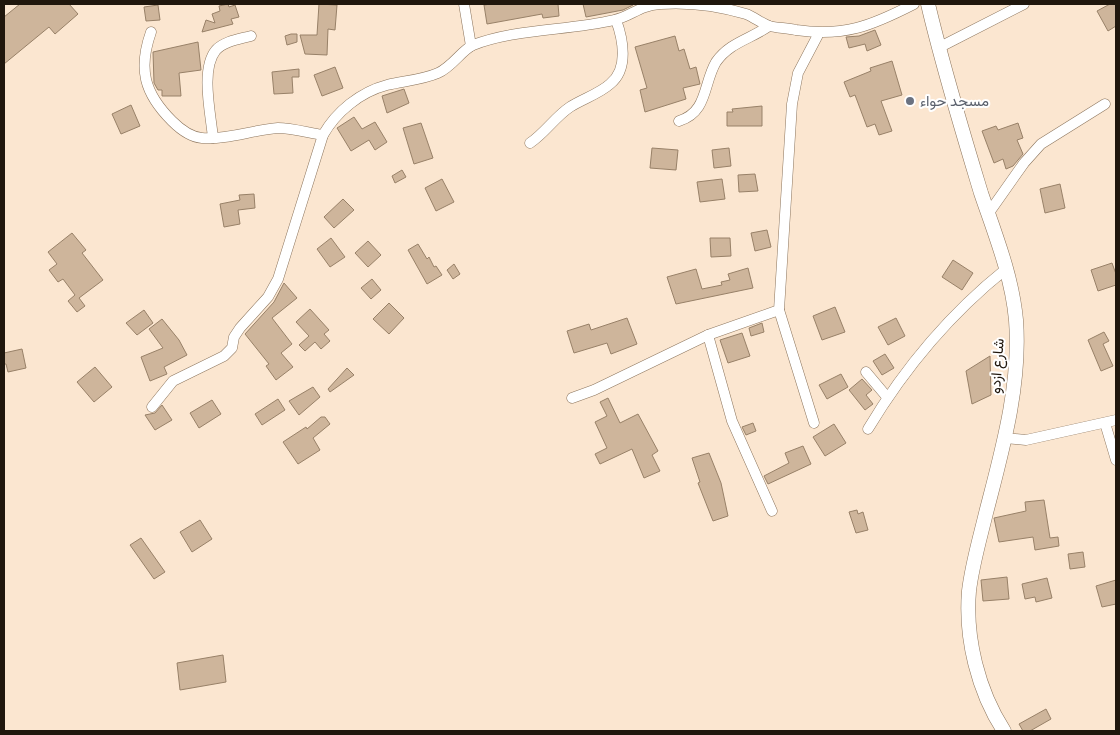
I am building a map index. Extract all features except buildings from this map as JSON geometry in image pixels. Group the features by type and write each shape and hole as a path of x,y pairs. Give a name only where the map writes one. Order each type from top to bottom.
{"street":[{"path":"464,4 471,46"},
{"path":"152,407 173,381 224,356 232,348 234,337 240,328 268,297 278,280 323,135 332,120 368,93 385,85 438,73 456,61 471,46 542,29 616,20 640,7 661,4 699,4 729,9 748,15 769,26 818,33 840,32 871,24 914,4"},
{"name":"شارع ازدو","path":"928,4 944,74 1006,269 1016,320 1015,369 1006,438 969,591 970,632 977,675 1004,731"},
{"path":"938,48 1024,4"},
{"path":"530,143 544,134 568,108 610,84 618,75 623,46 616,20"},
{"path":"680,121 690,118 700,106 711,72 725,51 736,42 760,33 769,26"},
{"path":"151,32 145,49 143,68 147,89 161,110 181,130 199,138 214,138 279,128 323,135"},
{"path":"814,423 779,310 792,104 798,73 818,33"},
{"path":"214,138 208,75 210,63 216,51 225,44 251,36"},
{"path":"988,214 1024,163 1041,144 1105,104"},
{"path":"868,429 887,397 961,308 1006,269"},
{"path":"572,398 594,390 708,335 779,310"},
{"path":"708,335 732,421 772,511"},
{"path":"866,372 887,397"},
{"path":"1006,438 1026,440 1116,420"},
{"path":"1105,423 1116,460"}],"place":[{"name":"مسجد حواء","path":"910,101"}]}
